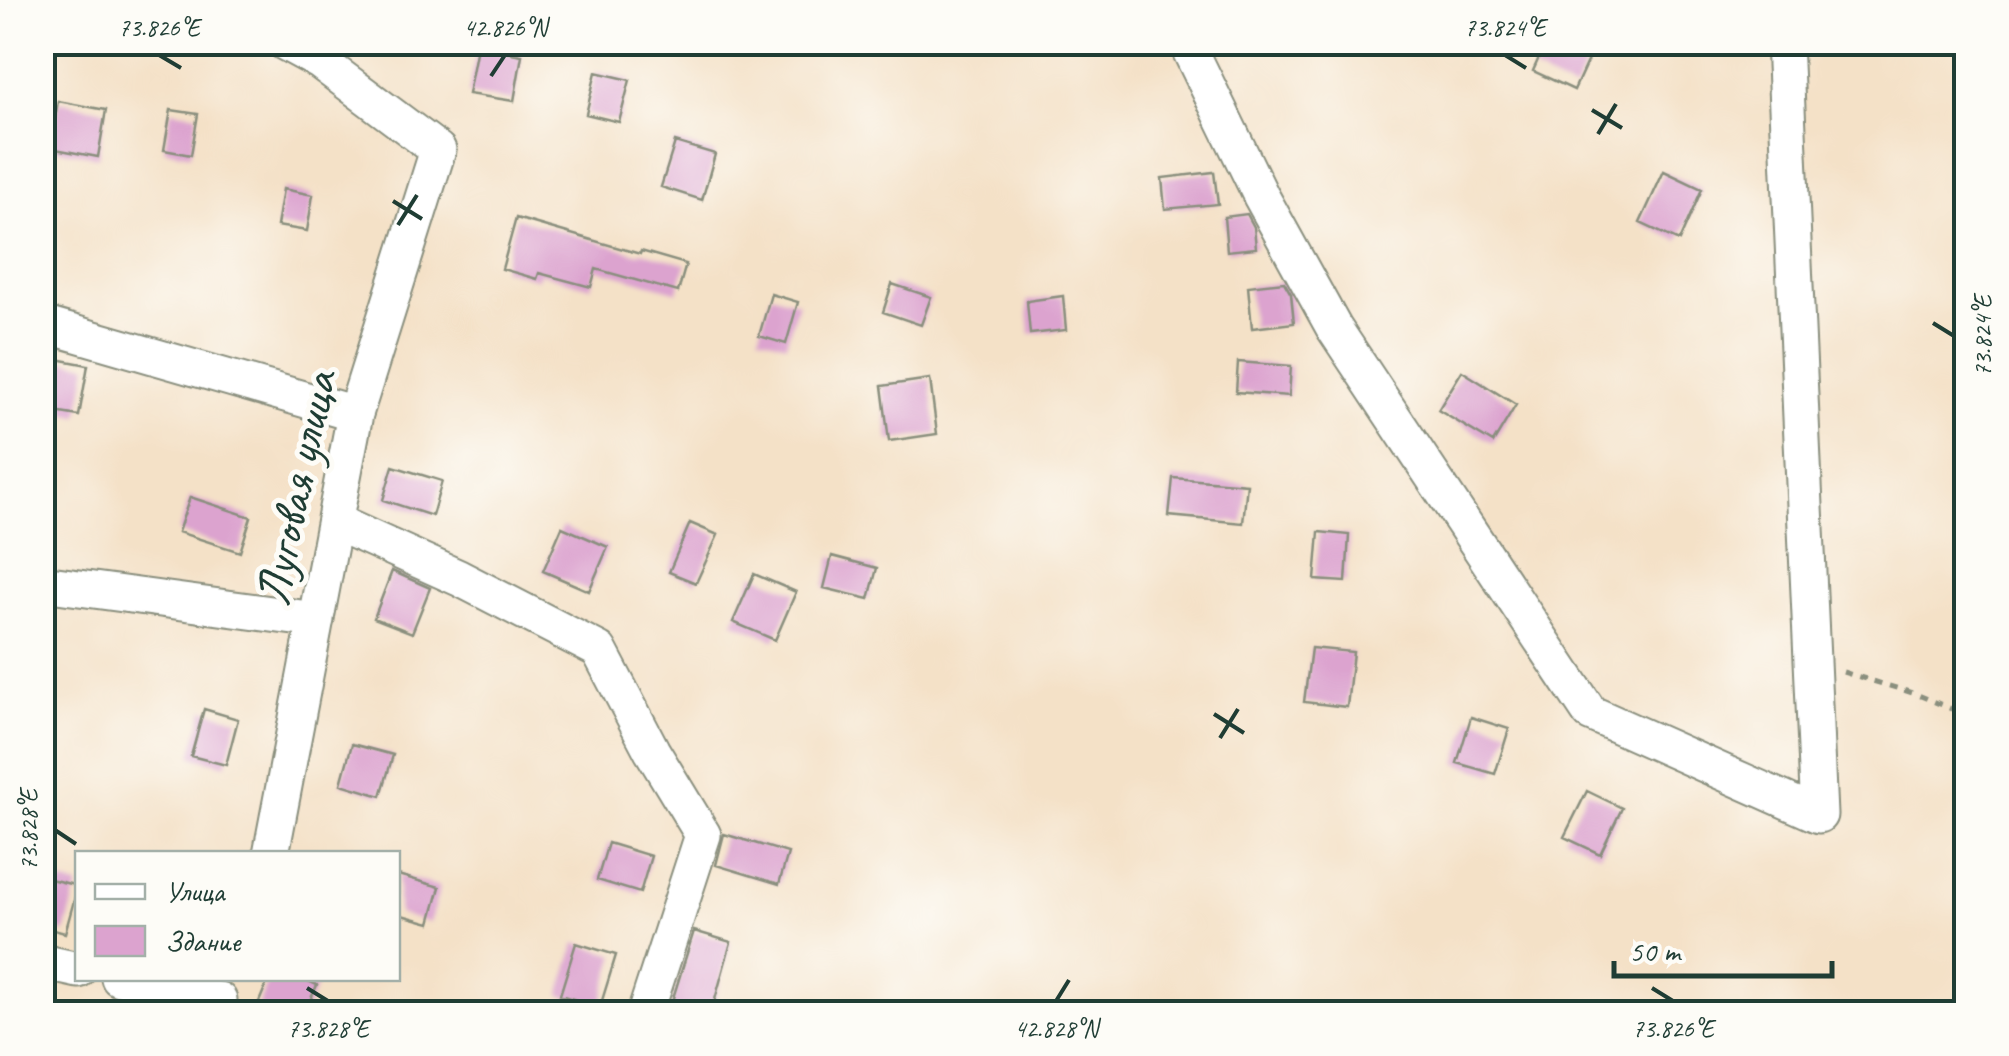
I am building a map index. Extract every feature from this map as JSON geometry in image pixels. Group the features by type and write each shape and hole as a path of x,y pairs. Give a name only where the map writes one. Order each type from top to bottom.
{"street":[{"path":"284,42 321,52"},
{"path":"1186,42 1261,196 1334,328 1590,714 1819,815 1784,42"},
{"name":"Луговая улица","path":"272,851 356,414 438,150 321,52"},
{"path":"42,324 356,414"},
{"path":"335,522 459,578 599,650 652,751 703,836 646,1014"},
{"path":"42,583 316,620"},
{"path":"42,962 75,969"},
{"path":"134,981 220,997"}],"path":[{"path":"1812,663 1916,694 1966,715"}],"building":[{"path":"1546,42 1596,42 1574,90 1533,71"},
{"path":"477,47 522,55 514,101 468,94"},
{"path":"596,72 630,80 619,122 586,114"},
{"path":"58,101 106,110 98,157 50,148"},
{"path":"171,110 198,114 191,155 164,150"},
{"path":"675,142 715,154 702,200 661,187"},
{"path":"1664,171 1702,189 1679,241 1640,223"},
{"path":"1214,172 1218,204 1165,209 1162,178"},
{"path":"283,189 313,195 307,231 277,226"},
{"path":"1247,214 1254,227 1256,248 1227,251 1224,217"},
{"path":"516,218 686,264 678,292 596,269 591,287 539,273 537,279 502,269"},
{"path":"1284,282 1291,294 1294,323 1252,328 1248,286"},
{"path":"892,284 931,297 921,325 883,312"},
{"path":"771,294 798,302 786,344 759,336"},
{"path":"1063,296 1066,330 1030,334 1027,301"},
{"path":"46,357 88,365 79,416 42,410"},
{"path":"1238,362 1291,366 1289,396 1236,392"},
{"path":"1462,371 1516,405 1493,443 1438,410"},
{"path":"930,379 937,434 889,441 882,386"},
{"path":"393,466 442,481 432,516 383,500"},
{"path":"1173,478 1247,484 1243,523 1169,516"},
{"path":"190,497 251,517 240,552 178,532"},
{"path":"690,523 718,535 696,583 669,572"},
{"path":"562,527 608,547 589,591 543,571"},
{"path":"1319,532 1349,535 1346,582 1315,580"},
{"path":"832,556 877,568 869,599 824,588"},
{"path":"392,571 430,588 412,633 374,618"},
{"path":"754,574 796,592 775,640 733,622"},
{"path":"1311,648 1353,652 1347,707 1304,702"},
{"path":"204,709 238,719 226,765 191,756"},
{"path":"1471,717 1509,729 1495,774 1457,763"},
{"path":"352,744 393,755 381,796 341,784"},
{"path":"1587,791 1622,808 1600,854 1564,837"},
{"path":"724,834 788,853 779,884 716,865"},
{"path":"608,843 651,856 640,893 597,880"},
{"path":"400,876 440,887 430,923 400,915"},
{"path":"42,877 75,885 65,933 42,927"},
{"path":"694,931 731,942 711,1014 668,1014"},
{"path":"576,943 616,955 600,1007 560,995"},
{"path":"268,981 308,981 317,985 304,1014 254,1014"}]}
